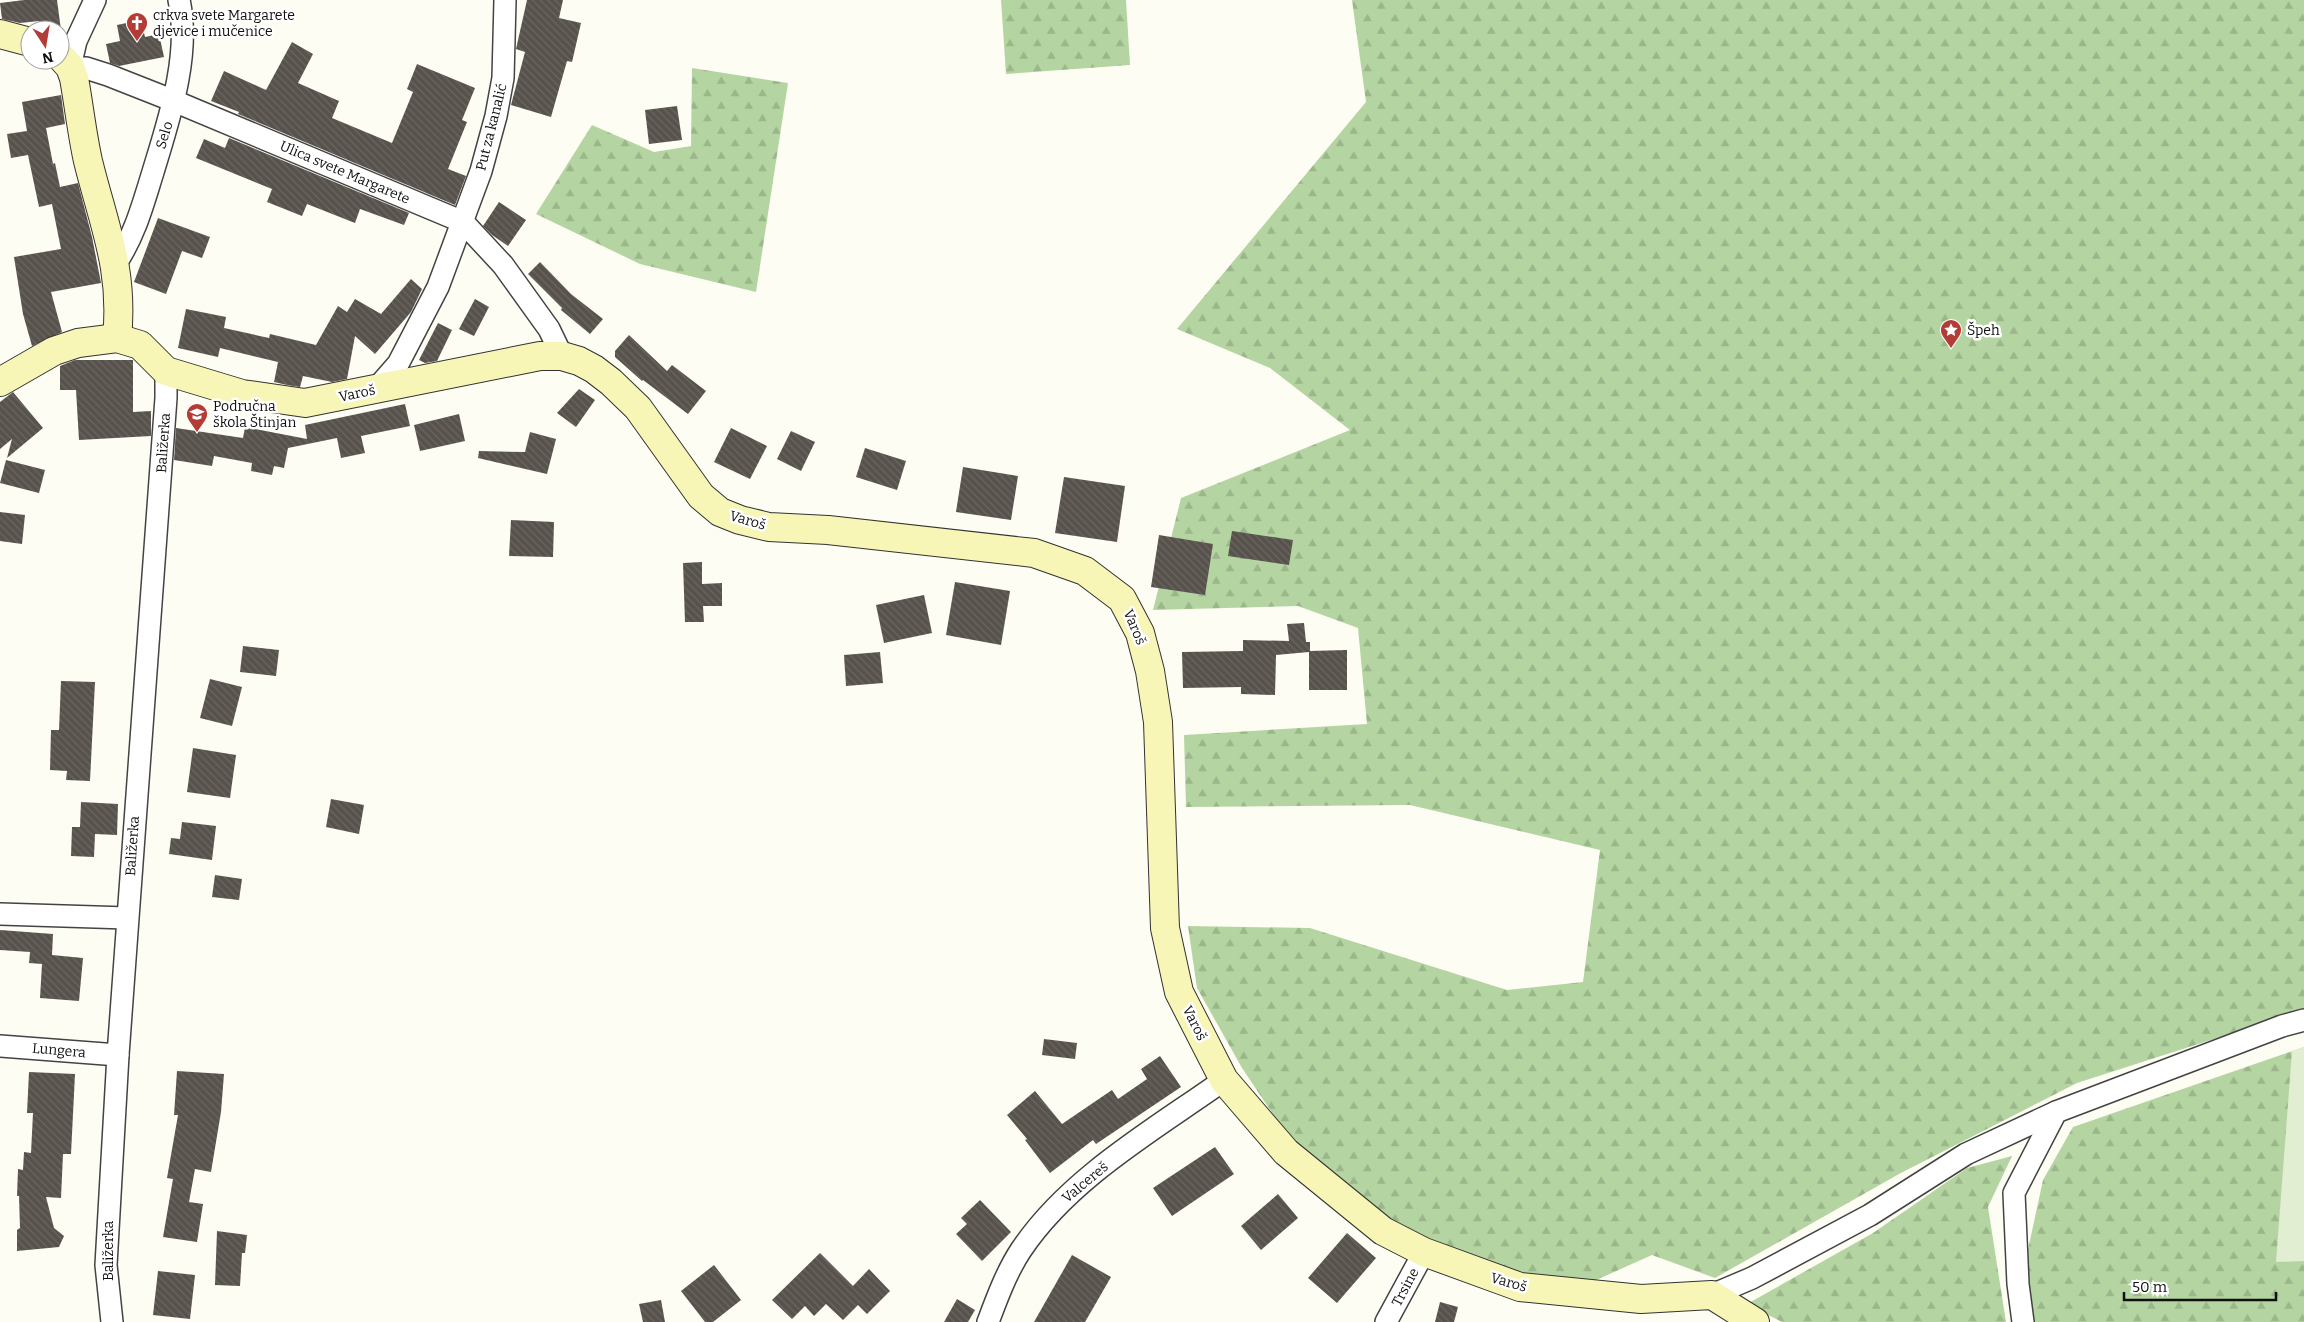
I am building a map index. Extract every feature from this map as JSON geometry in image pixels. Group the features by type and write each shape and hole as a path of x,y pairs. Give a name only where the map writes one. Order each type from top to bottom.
{"main road":[{"path":"0,34 20,39"},
{"path":"67,70 116,263 120,311 117,338"},
{"path":"0,382 54,351 78,343 117,338 140,345 166,371"},
{"name":"Varoš","path":"166,371 242,394 305,403 540,356 562,356 594,369 611,382 638,408 701,496 720,512 740,520 770,527 828,530 1034,553 1085,571 1122,599 1140,633 1150,672 1158,722 1165,928 1179,992 1224,1080 1286,1152 1383,1230 1424,1252 1520,1287 1641,1299 1712,1295"},
{"path":"1712,1295 1755,1322"}],"street":[{"path":"70,52 95,0"},
{"name":"Selo","path":"116,263 136,228 174,101 180,61 182,12 179,0"},
{"name":"Put za kanalić","path":"377,388 398,364 438,286 481,171 504,78 505,0"},
{"name":"Ulica svete Margarete","path":"70,63 108,75 174,101 462,222 504,265 549,329 562,356"},
{"name":"Baližerka","path":"112,1322 106,1265 127,918 166,398 166,371"},
{"path":"0,914 127,918"},
{"path":"1712,1295 1752,1278 1870,1215 1966,1154 2056,1112 2282,1026 2304,1020"},
{"name":"Lungera","path":"0,1046 118,1055"},
{"name":"Valcereš","path":"988,1322 1000,1291 1021,1250 1059,1204 1097,1170 1224,1080"},
{"path":"2023,1322 2018,1284 2014,1193 2056,1112"},
{"name":"Trsine","path":"1386,1322 1424,1252"}],"green space":[{"path":"1001,0 1126,0 1130,65 1006,74"},
{"path":"1352,0 2304,0 2304,1010 2077,1083 1899,1174 1715,1278 1652,1255 1594,1281 1522,1274 1424,1237 1391,1219 1315,1162 1289,1138 1242,1068 1197,988 1188,926 1310,928 1507,990 1583,982 1600,850 1410,805 1186,807 1184,735 1367,724 1358,628 1298,606 1153,610 1181,498 1350,430 1270,368 1177,329 1366,102"},
{"path":"692,68 788,83 756,292 640,264 536,214 592,125 654,152 691,146"},
{"path":"2304,1047 2304,1322 2034,1322 2026,1259 2043,1180 2073,1127"},
{"path":"2304,1047 2304,1261 2276,1262 2292,1051"},
{"path":"2012,1156 1988,1207 2006,1322 1782,1322 1747,1304 1873,1233 1967,1168"}],"building":[{"path":"24,0 57,0 60,20 20,20 20,23 2,19 0,3"},
{"path":"527,0 563,0 559,18 581,23 572,62 567,61 551,117 511,105 525,52 516,49"},
{"name":"crkva svete Margarete djevice i mučenice","path":"141,20 145,37 159,34 164,57 119,66 110,63 106,44 120,41 117,25"},
{"path":"292,42 313,54 298,83 339,101 332,118 392,143 413,92 407,89 417,64 475,88 462,120 467,122 448,169 466,176 455,205 211,101 224,71 266,90"},
{"path":"61,95 65,124 46,128 53,164 55,163 60,187 78,183 92,237 101,283 51,292 62,332 32,346 23,314 14,257 61,249 52,204 39,207 28,155 11,158 7,134 27,131 22,102"},
{"path":"677,106 682,140 649,144 645,110"},
{"path":"229,138 409,213 404,225 360,209 355,223 307,204 302,216 267,202 272,189 196,158 204,139 225,148"},
{"path":"499,202 526,220 508,246 483,226"},
{"path":"158,218 210,237 202,258 182,251 166,294 134,282"},
{"path":"540,262 571,294 603,319 590,334 561,310 562,308 528,274"},
{"path":"411,279 422,289 411,312 375,354 355,336 347,379 332,382 303,376 300,387 287,385 274,382 278,362 220,348 218,357 178,348 186,309 226,317 224,328 269,338 270,334 316,345 338,306 347,312 355,299 381,314"},
{"path":"475,299 489,307 474,336 459,329"},
{"path":"438,323 452,330 437,361 425,363 419,360"},
{"path":"629,335 667,371 672,365 706,391 688,414 642,381 615,357 615,351"},
{"path":"75,360 133,360 133,412 151,411 151,436 79,440 76,390 60,390 60,366"},
{"path":"579,389 595,400 576,427 557,413"},
{"path":"13,392 43,428 7,458 12,439 0,449 0,402"},
{"path":"405,404 410,426 361,436 365,453 341,458 337,438 288,448 284,468 274,466 272,475 251,471 252,463 214,456 212,466 174,460 176,428 243,438 245,427 307,439 305,425"},
{"path":"459,414 465,441 420,451 414,425"},
{"path":"731,428 767,446 750,479 714,462"},
{"path":"791,431 815,442 801,471 777,459"},
{"path":"530,432 556,439 547,474 478,458 479,451 525,452"},
{"path":"865,448 906,461 897,490 856,477"},
{"path":"6,460 45,470 39,493 0,483"},
{"path":"963,467 1018,476 1011,520 956,512"},
{"path":"1064,477 1125,486 1117,542 1055,533"},
{"path":"0,512 25,515 22,544 0,541"},
{"path":"511,520 554,522 553,557 509,556"},
{"path":"1232,531 1293,540 1289,565 1228,556"},
{"path":"1159,535 1213,544 1205,595 1151,587"},
{"path":"702,562 702,584 722,583 722,606 703,606 704,622 685,622 683,563"},
{"path":"955,582 1010,591 1001,645 946,635"},
{"path":"924,595 932,633 884,643 876,605"},
{"path":"1304,623 1306,642 1310,642 1310,651 1347,650 1347,690 1309,690 1309,652 1276,655 1275,695 1241,694 1241,687 1183,688 1182,652 1243,651 1243,640 1289,641 1287,624"},
{"path":"243,646 279,650 276,676 240,672"},
{"path":"880,652 883,683 846,686 844,655"},
{"path":"210,679 242,687 232,726 200,718"},
{"path":"61,681 95,682 90,781 66,780 67,771 50,770 51,730 59,730"},
{"path":"193,748 236,755 230,798 187,792"},
{"path":"331,799 364,805 359,834 326,827"},
{"path":"81,802 118,804 117,835 95,834 94,857 71,856 72,827 80,827"},
{"path":"182,822 216,826 212,860 169,854 171,838 180,839"},
{"path":"215,875 242,879 239,900 212,897"},
{"path":"0,930 53,934 52,955 83,958 79,1001 40,998 42,964 29,963 30,952 0,950"},
{"path":"1044,1039 1077,1043 1075,1059 1042,1055"},
{"path":"1160,1056 1181,1087 1096,1144 1093,1140 1050,1173 1025,1140 1027,1139 1007,1115 1035,1091 1062,1124 1112,1090 1118,1099 1147,1079 1141,1069"},
{"path":"177,1071 224,1074 221,1112 211,1172 195,1169 189,1202 203,1204 197,1242 163,1237 173,1179 167,1178 178,1115 174,1115"},
{"path":"29,1072 75,1074 71,1154 63,1154 61,1198 46,1197 54,1228 64,1236 59,1247 17,1251 17,1230 20,1228 19,1196 17,1196 18,1169 23,1170 24,1152 31,1153 33,1113 27,1113"},
{"path":"1215,1147 1234,1174 1172,1216 1153,1188"},
{"path":"1278,1194 1298,1218 1261,1250 1241,1226"},
{"path":"980,1200 1011,1232 982,1261 956,1234 967,1224 961,1218"},
{"path":"217,1231 247,1235 245,1253 242,1253 240,1286 215,1285"},
{"path":"1347,1233 1376,1258 1337,1303 1308,1278"},
{"path":"820,1253 853,1286 869,1269 890,1291 867,1314 858,1305 843,1320 826,1304 814,1316 805,1306 792,1319 772,1300"},
{"path":"1072,1255 1111,1277 1085,1322 1034,1322"},
{"path":"714,1265 741,1300 713,1322 705,1322 681,1291"},
{"path":"158,1271 195,1275 190,1319 153,1315"},
{"path":"957,1299 975,1310 968,1322 944,1322"},
{"path":"661,1300 665,1322 643,1322 639,1304"},
{"path":"1440,1302 1458,1307 1454,1322 1435,1322"}],"place":[{"name":"crkva svete Margarete djevice i mučenice","path":"137,42"},
{"name":"Špeh","path":"1951,349"},
{"name":"Područna škola Štinjan","path":"197,433"}]}
